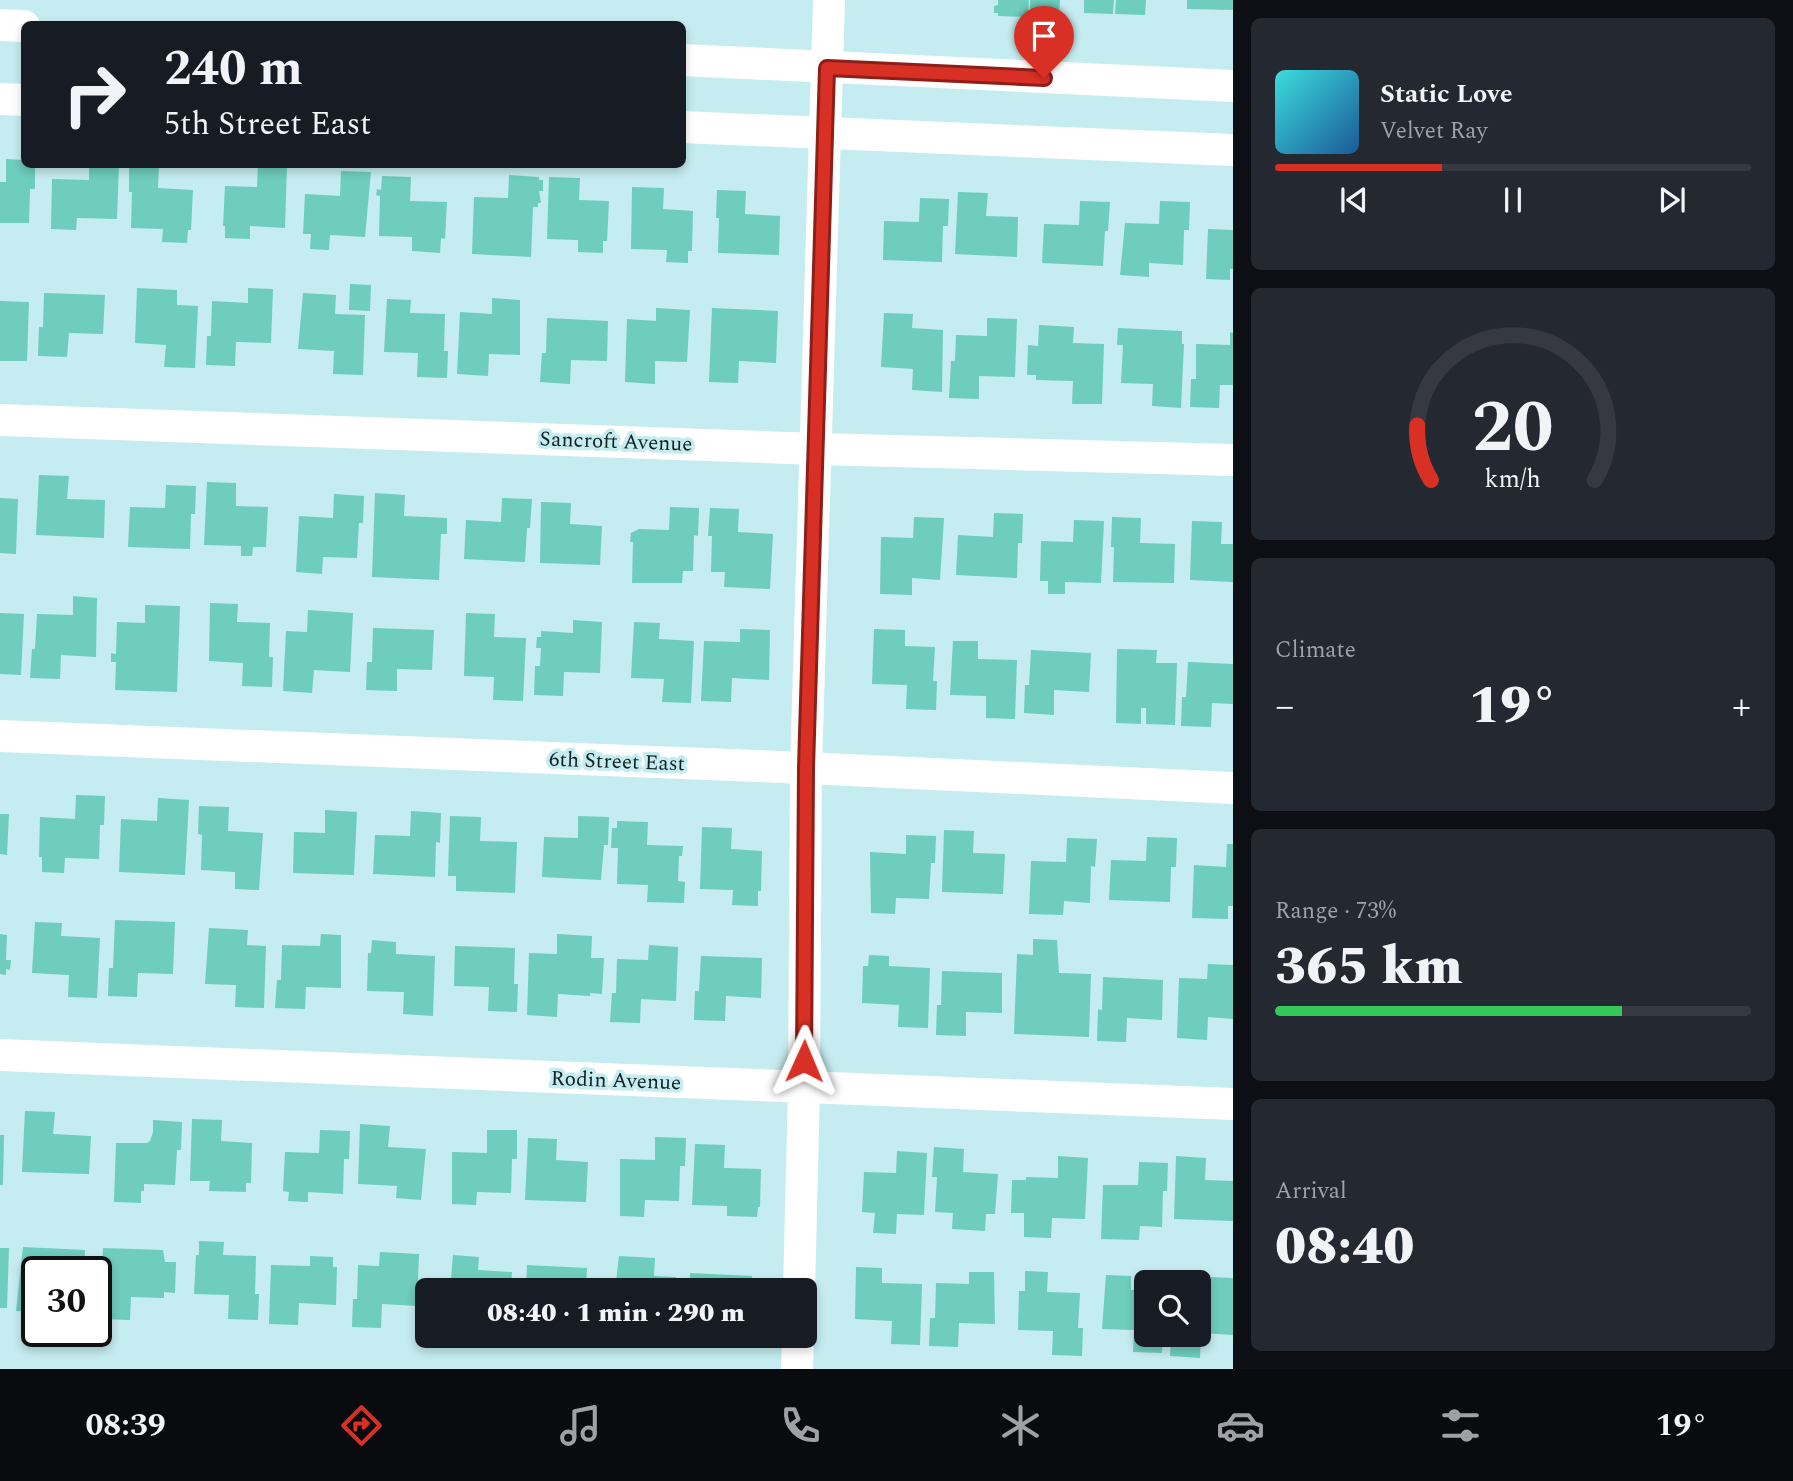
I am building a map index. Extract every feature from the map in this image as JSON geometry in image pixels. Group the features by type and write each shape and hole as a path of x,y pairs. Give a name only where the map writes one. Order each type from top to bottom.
{"street":[{"path":"799,1278 804,1088 806,768 830,0"},
{"path":"0,25 21,26"},
{"path":"686,60 1233,86"},
{"path":"0,99 21,100"},
{"path":"686,127 1233,150"},
{"name":"Sancroft Avenue","path":"0,420 818,449 1233,460"},
{"name":"6th Street East","path":"0,736 1233,788"},
{"name":"Rodin Avenue","path":"0,1055 1233,1104"},
{"path":"797,1369 798,1348"}],"building":[{"path":"998,0 1029,0 1028,17 998,16 998,13 994,13 994,6 998,5"},
{"path":"1030,0 1060,0 1059,18 1030,17"},
{"path":"1084,0 1114,0 1113,14 1084,13"},
{"path":"1116,0 1146,0 1145,15 1115,14"},
{"path":"1187,0 1233,0 1233,10 1187,9"},
{"path":"6,159 21,160 21,168 35,168 35,189 30,189 29,223 0,223 0,182 6,182"},
{"path":"89,168 119,168 117,219 77,218 76,230 51,229 52,179 89,180"},
{"path":"129,168 159,168 158,188 193,190 191,230 188,230 187,243 162,242 163,229 131,228 132,192 129,192"},
{"path":"258,168 287,168 285,228 250,226 250,239 225,238 225,186 257,187"},
{"path":"341,171 371,172 365,237 330,235 329,250 310,249 311,234 303,234 305,194 340,196"},
{"path":"509,175 539,177 539,180 543,180 543,191 539,191 541,203 538,203 538,207 533,207 531,257 472,254 474,197 508,198"},
{"path":"382,176 411,177 410,201 447,202 445,239 441,238 440,253 412,251 412,237 379,236 380,196 376,195 377,189 381,190"},
{"path":"549,177 580,178 579,200 609,201 607,241 603,241 603,253 578,252 578,240 547,239"},
{"path":"632,187 664,188 663,209 693,211 692,251 688,251 688,263 666,262 667,250 631,249"},
{"path":"717,190 746,191 745,214 780,216 779,255 718,253"},
{"path":"958,192 988,193 986,216 1018,217 1017,257 955,254"},
{"path":"920,198 949,199 948,226 943,226 942,262 883,260 884,221 919,222"},
{"path":"1080,201 1110,202 1103,266 1042,263 1044,224 1079,225"},
{"path":"1160,201 1190,202 1189,230 1184,230 1183,265 1149,263 1149,277 1120,275 1125,223 1159,224"},
{"path":"1208,229 1233,230 1233,269 1230,269 1230,280 1206,279"},
{"path":"350,284 371,285 370,311 349,310"},
{"path":"137,288 177,290 177,305 198,306 195,368 164,367 166,345 135,343"},
{"path":"248,288 273,289 271,343 236,342 235,366 206,365 207,336 211,336 212,301 248,303"},
{"path":"44,293 105,295 103,334 69,333 67,357 38,356 39,327 43,327"},
{"path":"303,293 336,295 335,314 365,315 363,375 333,374 334,351 298,349"},
{"path":"492,298 520,300 520,355 489,354 488,376 457,374 460,312 492,314"},
{"path":"387,299 411,300 410,313 445,314 444,351 448,351 447,378 417,377 418,353 384,352"},
{"path":"0,301 29,302 27,361 0,361"},
{"path":"656,308 690,310 687,362 655,361 655,384 625,382 627,319 656,321"},
{"path":"712,308 778,311 776,363 739,361 738,383 709,382"},
{"path":"884,313 913,314 912,328 943,330 942,392 912,390 913,369 881,367"},
{"path":"547,318 608,321 607,361 571,360 570,384 540,382 542,353 546,353"},
{"path":"987,318 1017,319 1015,377 979,376 979,399 949,398 956,335 987,336"},
{"path":"1039,325 1074,327 1073,343 1104,344 1102,404 1072,404 1073,381 1036,380 1036,375 1027,375 1028,345 1038,346"},
{"path":"1118,328 1182,331 1184,344 1181,408 1152,406 1153,384 1121,383 1123,345 1117,345"},
{"path":"1230,332 1233,333 1233,385 1220,385 1219,408 1190,407 1191,379 1196,379 1196,344 1230,345"},
{"path":"39,475 69,476 67,499 105,500 104,538 36,535"},
{"path":"207,482 236,483 236,506 268,507 266,547 253,547 252,556 241,556 241,546 204,545"},
{"path":"166,485 196,486 195,514 191,514 190,549 128,547 130,507 165,508"},
{"path":"375,493 405,495 404,516 447,518 447,534 441,534 439,580 372,577"},
{"path":"334,494 364,496 357,558 323,557 322,574 296,572 299,516 333,518"},
{"path":"0,498 18,499 16,554 0,553"},
{"path":"502,498 532,499 525,562 464,559 466,520 501,522"},
{"path":"541,502 571,503 570,524 602,526 600,565 540,563"},
{"path":"670,507 699,508 698,536 694,535 693,571 683,571 682,583 632,583 631,533 639,529 669,530"},
{"path":"710,508 739,509 738,532 773,534 770,589 724,587 725,572 711,572 712,536 708,536"},
{"path":"994,513 1023,514 1022,543 1018,543 1017,578 956,575 958,535 993,537"},
{"path":"914,517 944,518 940,580 912,578 912,595 880,594 881,537 913,538"},
{"path":"1112,517 1141,518 1140,543 1175,544 1174,583 1113,582"},
{"path":"1074,520 1104,521 1101,583 1065,582 1065,594 1048,594 1048,581 1040,581 1041,541 1073,542"},
{"path":"1192,521 1222,522 1221,544 1233,544 1233,582 1190,580"},
{"path":"73,596 97,598 96,657 61,655 60,679 30,678 37,614 73,615"},
{"path":"210,603 238,604 237,622 270,623 272,687 242,686 243,663 209,661"},
{"path":"145,605 180,606 177,692 115,690 116,662 111,662 111,653 116,654 117,622 145,623"},
{"path":"308,610 353,613 350,672 314,670 312,693 283,691 286,631 307,632"},
{"path":"0,613 24,614 21,675 0,674"},
{"path":"466,613 495,614 494,637 526,638 523,701 493,700 494,677 464,676"},
{"path":"573,620 602,622 600,673 564,672 563,696 534,695 535,666 540,666 541,648 536,648 537,637 541,637 541,631 573,633"},
{"path":"634,622 660,623 659,639 694,641 691,703 662,702 664,679 631,678"},
{"path":"373,628 434,630 432,670 397,669 397,691 366,690 367,662 372,662"},
{"path":"740,629 770,630 769,680 732,678 731,702 701,701 704,641 740,642"},
{"path":"874,629 905,630 905,646 935,647 933,681 937,681 936,710 906,709 907,685 872,684"},
{"path":"953,641 978,641 978,659 1017,660 1015,719 986,718 986,696 950,695"},
{"path":"1117,649 1157,650 1156,663 1177,663 1175,725 1146,724 1146,708 1141,708 1141,724 1116,723"},
{"path":"1031,650 1091,653 1089,692 1054,690 1054,715 1024,713"},
{"path":"1188,662 1233,664 1233,704 1212,703 1211,727 1181,726 1182,697 1186,697"},
{"path":"76,795 105,796 104,825 100,825 99,859 65,858 64,873 42,872 42,857 39,857 40,817 75,819"},
{"path":"158,798 189,800 185,875 119,872 121,819 157,821"},
{"path":"199,806 229,807 228,831 263,833 259,890 235,889 235,872 201,870"},
{"path":"325,810 357,812 354,875 293,873 294,832 325,833"},
{"path":"411,811 441,813 440,843 436,842 435,877 373,874 375,835 410,836"},
{"path":"0,814 9,814 7,855 0,854"},
{"path":"450,816 481,817 480,841 517,842 515,893 456,891 456,876 448,876"},
{"path":"578,816 609,817 608,845 604,845 601,880 542,877 544,837 578,838"},
{"path":"617,821 648,822 647,845 683,846 682,856 679,856 678,881 685,882 684,903 647,902 648,885 617,884 618,848 611,848 612,828 617,828"},
{"path":"702,827 732,828 731,849 762,851 758,906 732,905 733,890 700,889"},
{"path":"944,830 974,831 973,853 1005,854 1003,894 942,892"},
{"path":"906,835 936,836 929,899 896,898 895,914 871,913 870,852 906,854"},
{"path":"1147,837 1177,838 1176,867 1171,867 1170,902 1109,900 1111,860 1146,861"},
{"path":"1067,838 1097,839 1095,867 1091,866 1090,903 1064,901 1063,915 1029,914 1031,861 1066,862"},
{"path":"1227,844 1233,844 1233,906 1228,906 1228,919 1192,918 1194,865 1226,867"},
{"path":"115,920 175,922 173,974 138,973 137,997 108,996 109,968 113,968"},
{"path":"35,922 62,923 61,936 100,938 97,998 68,997 69,975 32,973"},
{"path":"209,928 248,930 247,945 266,946 264,1008 235,1007 236,985 205,984"},
{"path":"0,934 7,935 6,960 11,960 10,970 6,969 6,975 0,974"},
{"path":"321,934 341,935 341,988 306,987 305,1009 275,1008 277,980 281,980 282,945 320,946"},
{"path":"557,934 592,936 591,958 604,958 602,994 558,994 557,1017 527,1015 529,953 557,954"},
{"path":"1033,939 1057,940 1059,973 1091,974 1089,1037 1014,1034 1017,954 1033,955"},
{"path":"372,940 396,942 396,954 435,956 433,1016 403,1014 404,992 367,991 368,953 371,953"},
{"path":"649,945 678,947 676,1001 641,999 640,1023 610,1022 612,993 616,993 617,959 648,960"},
{"path":"455,946 515,948 514,984 518,984 517,1012 488,1011 489,987 454,986"},
{"path":"869,955 889,956 889,966 930,968 928,1028 898,1027 899,1005 862,1003 863,966 868,966"},
{"path":"701,956 762,958 761,998 726,996 725,1021 694,1020 695,991 699,991"},
{"path":"1208,964 1233,965 1233,1019 1208,1017 1207,1040 1177,1038 1179,978 1207,979"},
{"path":"942,971 1002,973 1002,1013 966,1012 966,1036 936,1035 937,1005 941,1005"},
{"path":"1103,977 1163,980 1162,1020 1127,1018 1126,1042 1097,1041"},
{"path":"25,1111 55,1112 53,1134 91,1136 89,1174 22,1172"},
{"path":"192,1119 222,1120 221,1141 252,1143 251,1183 246,1183 246,1192 209,1191 210,1181 190,1181"},
{"path":"153,1120 182,1122 175,1185 144,1184 141,1203 114,1202 116,1143 147,1143 153,1132"},
{"path":"360,1124 390,1126 388,1147 426,1149 421,1200 396,1198 397,1186 358,1184"},
{"path":"320,1130 350,1131 349,1159 344,1159 343,1194 308,1192 308,1202 288,1201 289,1192 283,1191 285,1152 319,1153"},
{"path":"487,1130 517,1130 517,1159 512,1159 511,1193 477,1192 476,1205 452,1204 452,1152 487,1153"},
{"path":"0,1135 4,1135 3,1185 0,1185"},
{"path":"655,1137 686,1138 685,1166 680,1166 679,1201 645,1200 644,1217 620,1216 620,1159 655,1160"},
{"path":"528,1138 557,1139 556,1160 588,1162 586,1202 525,1200"},
{"path":"695,1144 725,1145 724,1168 761,1169 760,1207 757,1217 727,1216 727,1206 692,1205"},
{"path":"934,1147 964,1149 963,1172 998,1174 995,1214 986,1214 985,1231 952,1229 953,1213 935,1212 937,1177 932,1177"},
{"path":"897,1151 927,1153 924,1215 897,1214 896,1234 873,1233 875,1213 862,1212 864,1172 896,1173"},
{"path":"1058,1156 1088,1158 1085,1219 1052,1218 1051,1238 1024,1237 1024,1213 1011,1213 1012,1180 1026,1180 1026,1177 1058,1178"},
{"path":"1176,1156 1206,1158 1205,1180 1233,1181 1233,1221 1174,1219"},
{"path":"1139,1162 1168,1163 1167,1191 1163,1191 1162,1227 1140,1226 1139,1240 1101,1239 1103,1185 1138,1185"},
{"path":"199,1241 224,1242 223,1255 256,1256 255,1294 259,1294 258,1320 228,1319 229,1295 194,1294"},
{"path":"23,1247 85,1250 85,1256 22,1256"},
{"path":"0,1248 9,1248 7,1308 0,1308"},
{"path":"103,1248 163,1250 165,1262 176,1262 175,1293 164,1292 164,1298 131,1297 130,1320 112,1319 112,1256 103,1256"},
{"path":"380,1252 419,1254 418,1278 415,1278 415,1306 382,1304 381,1328 352,1327 353,1299 357,1299 358,1265 379,1266"},
{"path":"453,1255 479,1257 478,1270 512,1272 512,1278 451,1278"},
{"path":"310,1256 333,1257 333,1267 337,1267 336,1305 299,1303 298,1325 269,1324 271,1265 310,1266"},
{"path":"619,1256 655,1258 654,1276 676,1277 676,1278 616,1278"},
{"path":"21,1265 21,1311 16,1311"},
{"path":"527,1265 587,1268 587,1278 526,1278"},
{"path":"856,1267 882,1268 882,1283 922,1284 920,1345 891,1344 892,1321 855,1319"},
{"path":"1025,1271 1048,1272 1047,1292 1080,1293 1078,1328 1083,1328 1082,1356 1052,1355 1053,1331 1018,1330 1019,1291 1025,1291"},
{"path":"969,1272 994,1272 995,1324 959,1323 958,1347 929,1346 930,1318 935,1318 936,1283 969,1284"},
{"path":"690,1273 752,1276 752,1278 690,1278"},
{"path":"1106,1275 1131,1276 1131,1290 1134,1290 1134,1330 1102,1329"},
{"path":"1211,1277 1233,1278 1233,1335 1211,1334"},
{"path":"1134,1330 1134,1347 1162,1347 1162,1353 1133,1352"},
{"path":"1170,1347 1200,1347 1200,1358 1170,1356"}],"route":[{"path":"804,1061 806,768 818,449 827,68 1044,78"}]}
